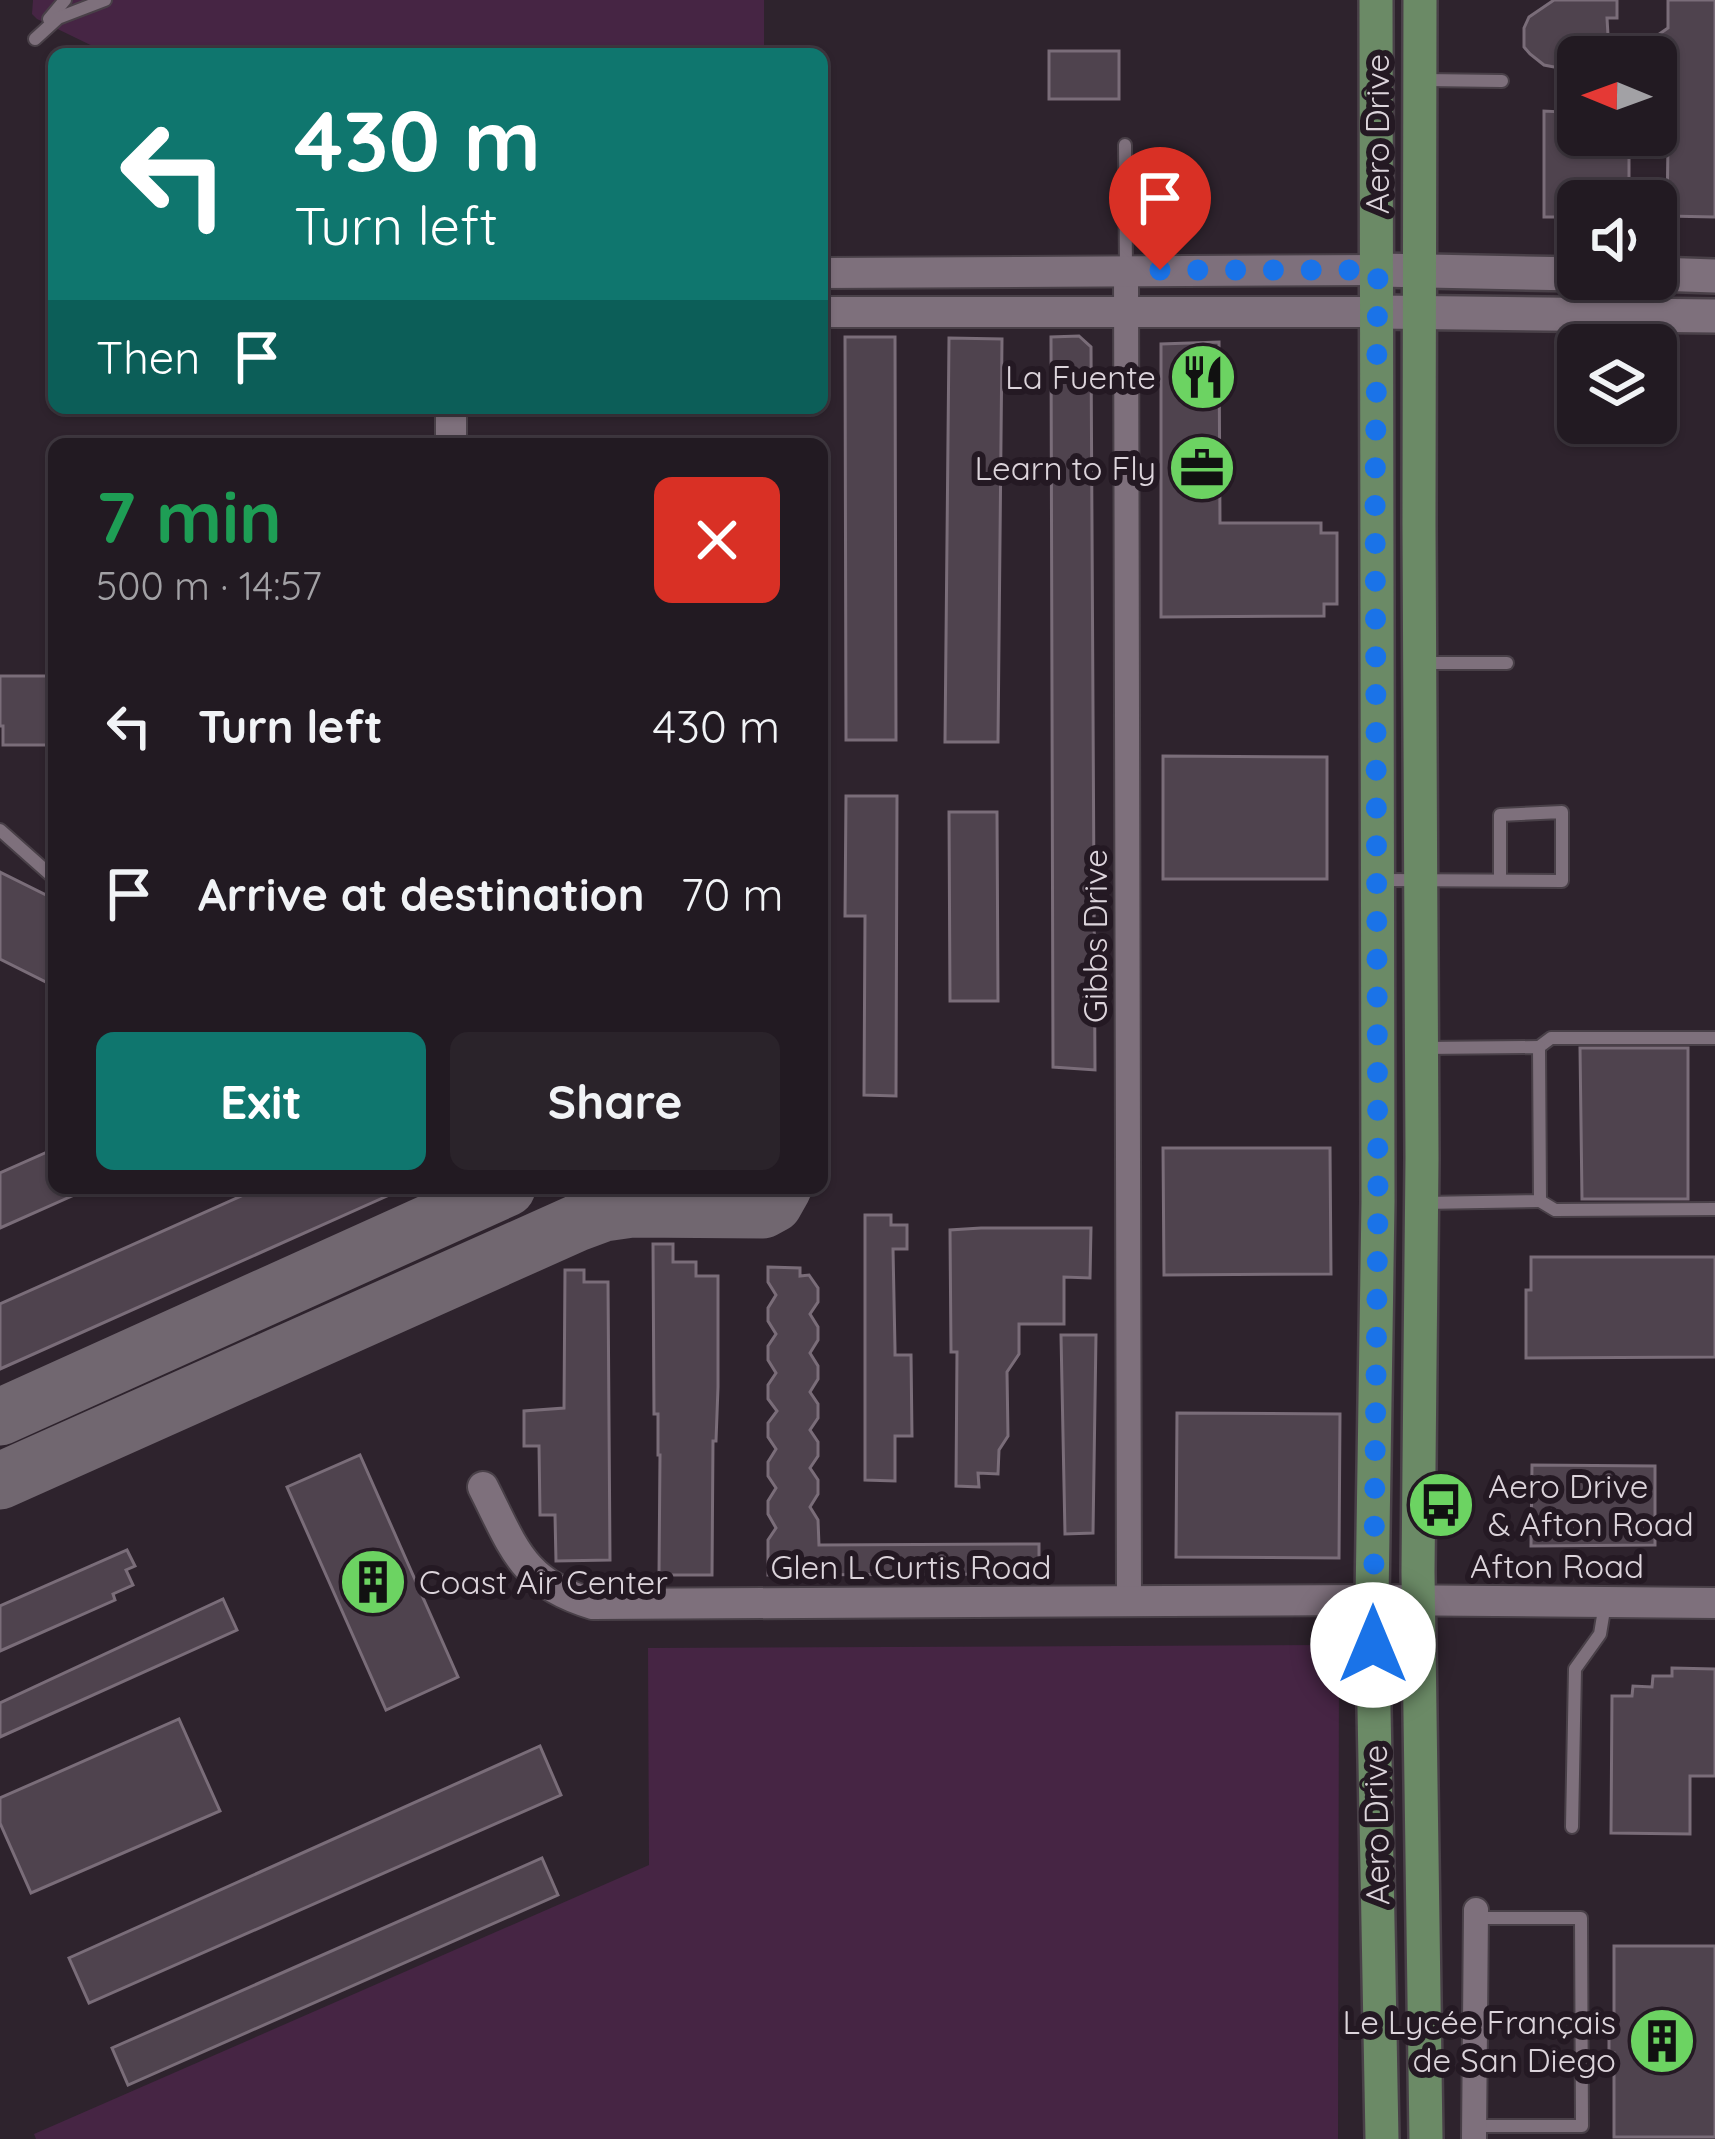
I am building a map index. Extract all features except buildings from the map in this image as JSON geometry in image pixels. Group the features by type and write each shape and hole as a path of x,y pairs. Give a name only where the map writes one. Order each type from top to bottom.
{"main road":[{"name":"Aero Drive","path":"1376,0 1378,1202 1426,2139"},
{"name":"Aero Drive","path":"1382,2139 1396,1600 1422,1203 1420,0"},
{"path":"1378,270 1557,274"},
{"path":"1677,275 1715,276"},
{"path":"1377,312 1715,316"}],"street":[{"path":"828,273 1378,270"},
{"name":"Gibbs Drive","path":"1126,271 1129,1602"},
{"path":"828,312 1377,312"},
{"name":"Glen L Curtis Road","path":"483,1487 521,1562 554,1589 593,1604 1396,1600"},
{"name":"Afton Road","path":"1396,1600 1715,1604"},
{"path":"1474,2133 1476,1914"}],"lane":[{"path":"65,0 35,39 58,18 97,1"},
{"path":"1420,80 1502,81"},
{"path":"1125,146 1126,271"},
{"path":"1419,663 1507,663"},
{"path":"1376,880 1420,880 1500,880 1562,880 1562,812 1500,815 1500,880"},
{"path":"0,830 48,873"},
{"path":"1421,1048 1539,1047 1551,1039 1715,1038"},
{"path":"1539,1047 1540,1201"},
{"path":"1422,1203 1540,1201 1555,1210 1715,1209"},
{"path":"1572,1827 1575,1669 1600,1634 1605,1602"},
{"path":"1474,2133 1582,2126 1581,1918 1476,1914"}],"shaded area":[{"path":"33,0 764,0 764,48 97,48 32,14"},
{"path":"1336,1645 1338,2139 36,2139 34,2134 649,1865 648,1648"}],"taxiway":[{"path":"0,1417 494,1194"},
{"path":"0,1481 604,1213 763,1210 780,1194"}],"place":[{"name":"La Fuente","path":"1203,377"},
{"name":"Learn to Fly","path":"1202,468"},
{"name":"Aero Drive & Afton Road","path":"1441,1505"},
{"name":"Coast Air Center","path":"373,1582"},
{"name":"Le Lycée Français de San Diego","path":"1662,2041"}],"route":[{"path":"1160,270 1378,270 1373,1645"}]}
